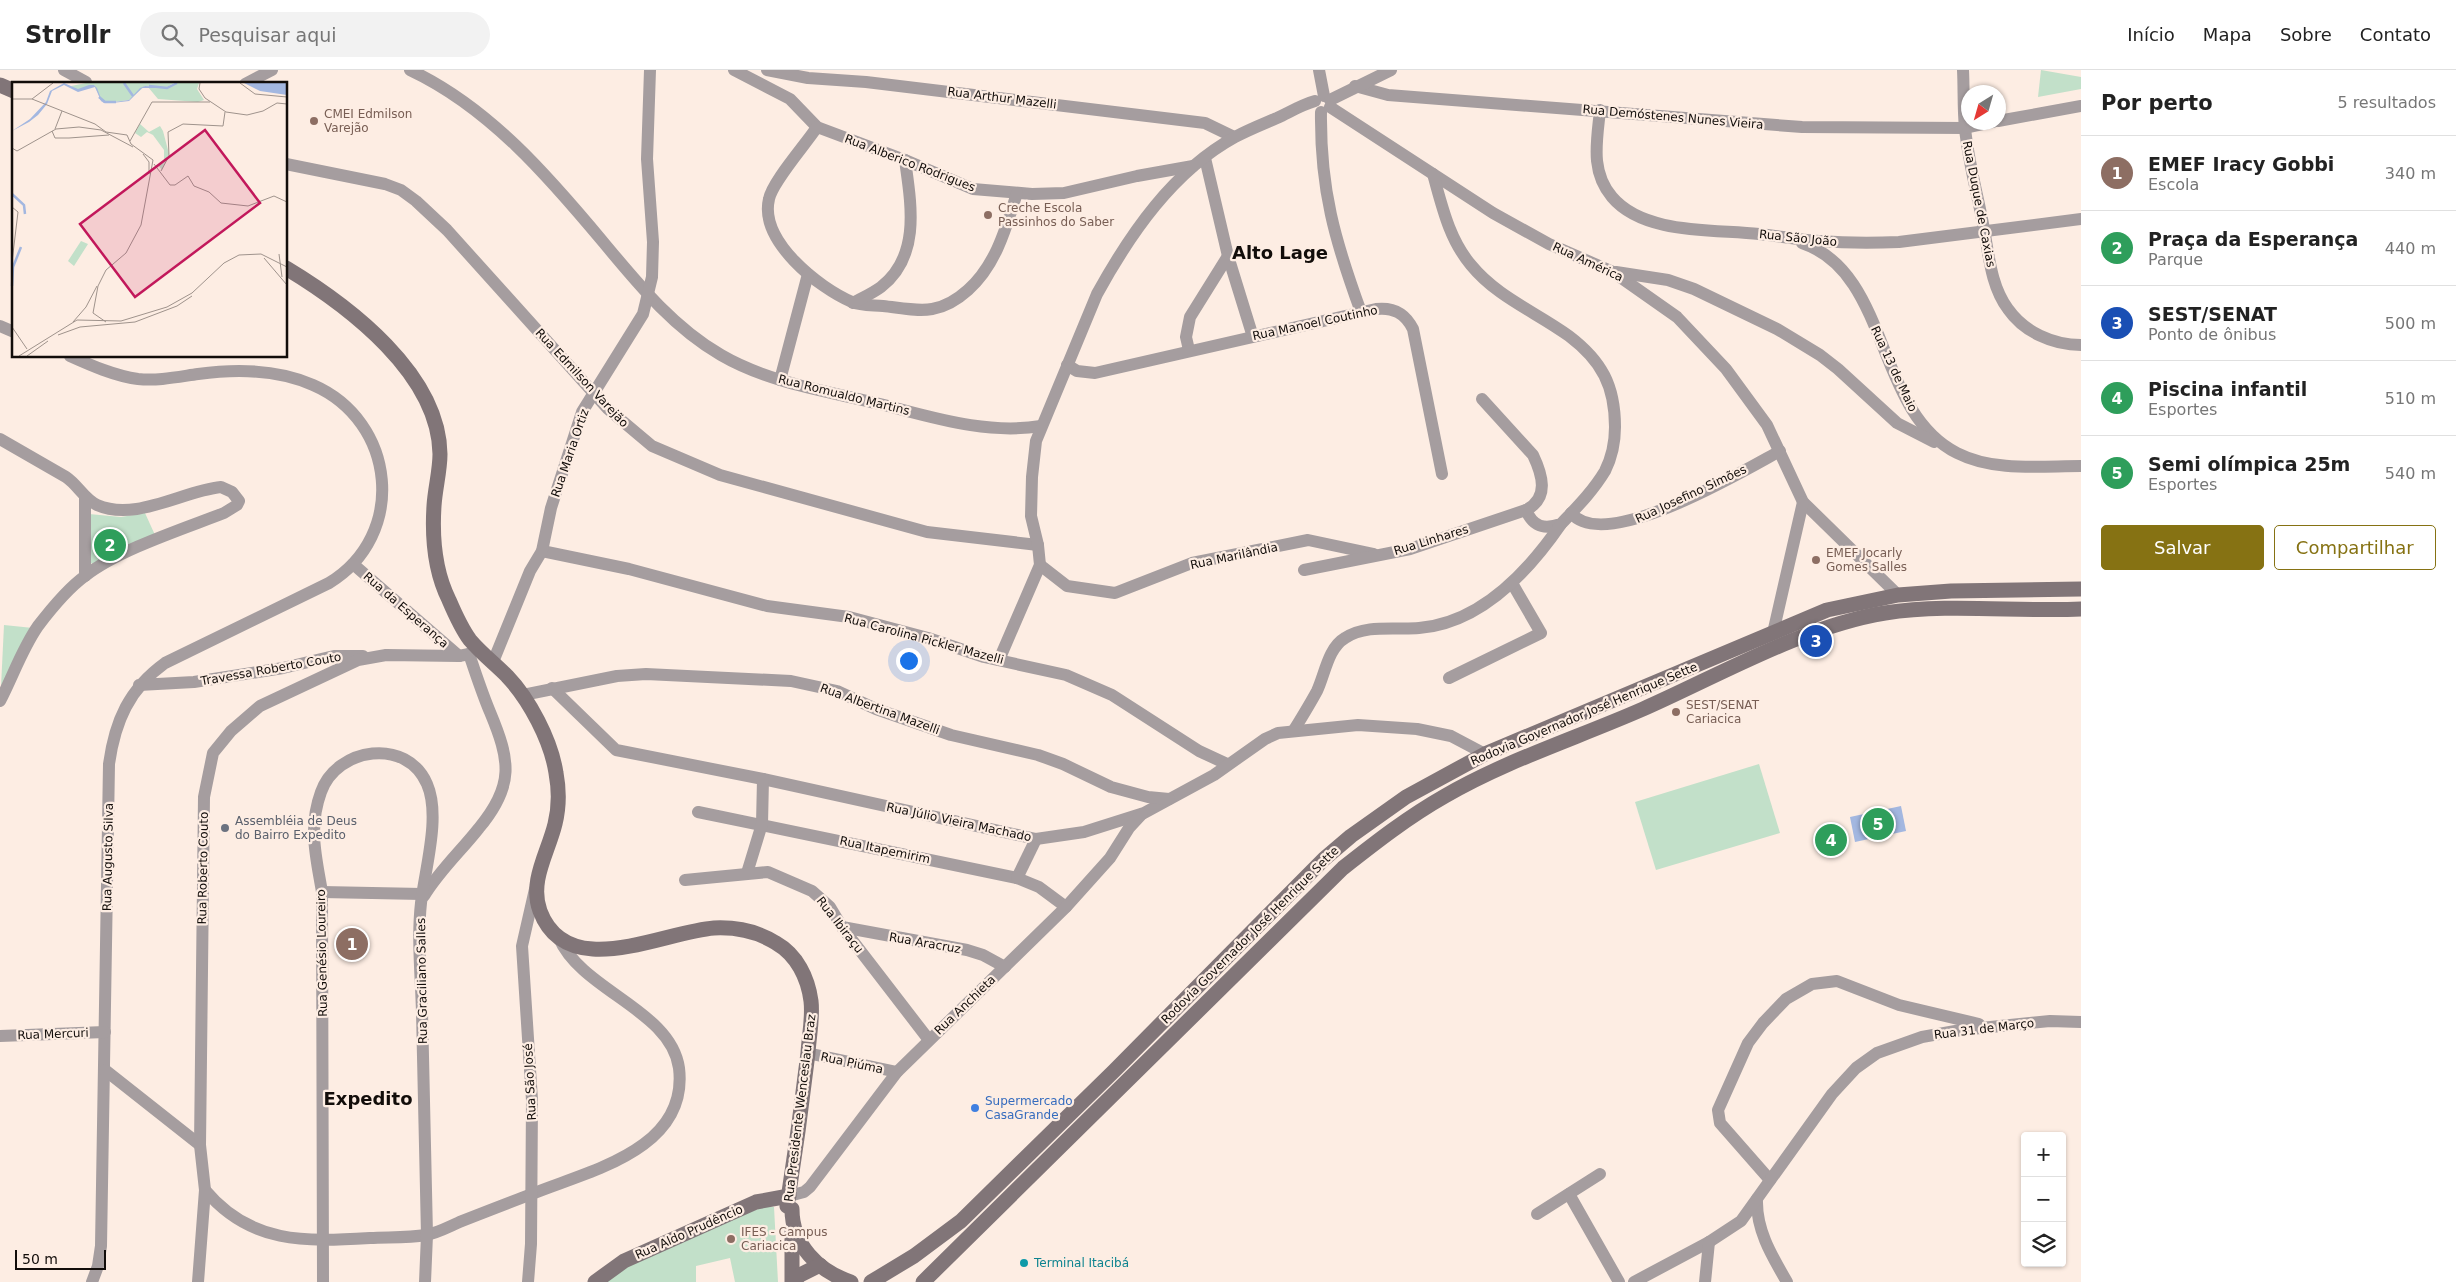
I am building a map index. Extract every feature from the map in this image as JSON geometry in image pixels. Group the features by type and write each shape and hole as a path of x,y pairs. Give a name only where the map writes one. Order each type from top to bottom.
{"main road":[{"path":"0,84 12,90"},
{"path":"288,269 337,302 370,331 406,369 429,404 437,426 440,457 434,506 437,563 445,592 470,640 469,653 493,662 523,694 539,723 556,772 558,810 536,884 539,908 548,925 559,938"},
{"name":"Rodovia Governador José Henrique Sette","path":"871,1282 914,1256 961,1221 1324,859 1351,836 1406,797 1485,754 1823,611 1861,601 1898,595 1951,591 2081,589"},
{"name":"Rodovia Governador José Henrique Sette","path":"923,1282 1343,868 1389,832 1431,804 1476,779 1642,709 1772,650 1858,618 1886,613 1962,608 2001,610 2081,609"},
{"name":"Rua Presidente Wenceslau Braz","path":"559,938 576,946 594,950 615,949 714,928 742,930 766,937 788,950 806,980 812,1013 790,1203 792,1282"},
{"name":"Rua Aldo Prudêncio","path":"595,1282 624,1261 756,1202 790,1203"},
{"name":"Rua Presidente Wenceslau Braz","path":"790,1203 792,1223 800,1244 826,1271 851,1282"},
{"path":"792,1282 805,1272 820,1265"}],"street":[{"path":"64,70 84,82"},
{"path":"78,70 85,82"},
{"path":"250,82 272,70"},
{"name":"Rua Romualdo Martins","path":"410,70 452,92 514,145 571,204 649,296 690,334 706,346 742,366 780,380 976,426 1011,429 1041,426"},
{"name":"Rua Maria Ortiz","path":"493,662 530,571 542,551 546,525 579,420 643,314 649,296 653,242 646,159 650,70"},
{"name":"Rua Alberico Rodrigues","path":"734,70 790,100 817,127 905,160 973,189 1017,193 1064,193 1194,166"},
{"name":"Rua Arthur Mazelli","path":"767,70 797,76 867,76 1205,123 1234,137"},
{"path":"1320,70 1323,104 1324,180 1330,218 1342,261 1360,312"},
{"path":"999,660 1040,565 1031,516 1031,497 1034,456 1041,426 1097,294 1121,252 1149,213 1194,166 1234,137 1285,114 1323,104 1355,86 1391,70"},
{"name":"Rua Duque de Caxias","path":"1963,70 1964,85"},
{"path":"790,100 787,86 797,76"},
{"name":"Rua Demóstenes Nunes Vieira","path":"1355,86 1388,95 1802,127 1961,128"},
{"name":"Rua América","path":"1323,104 1533,236 1613,272 1677,317 1711,351 1741,388 1767,425 1803,502 1898,595"},
{"path":"2006,120 2081,106"},
{"name":"Rua São João","path":"1600,110 1596,149 1599,175 1612,197 1632,212 1676,227 1761,234 1790,239 1899,242 2081,219"},
{"path":"817,127 774,187 769,198 768,209 775,234 783,247 808,274 854,303 925,311 958,298 988,268 1002,240 1017,193"},
{"name":"Rua Duque de Caxias","path":"1965,130 1993,277 2006,307 2015,318 2040,336 2073,345 2081,345"},
{"path":"1205,158 1228,256 1253,337"},
{"path":"854,303 880,287 905,258 911,225 905,160"},
{"name":"Rua Edmilson Varejão","path":"288,164 384,184 401,190 408,195 447,230 622,423 652,446 720,475 927,532 1038,546"},
{"path":"1294,730 1317,691 1332,653 1345,637 1371,630 1421,628 1445,624 1458,619 1487,602 1512,583 1538,556 1605,470 1615,441 1615,408 1606,377 1599,365 1574,341 1494,289 1471,266 1461,253 1448,224 1434,174"},
{"name":"Rua 13 de Maio","path":"1790,239 1808,244 1838,265 1847,275 1862,300 1898,383 1918,420 1929,434 1957,453 1986,463 2081,466"},
{"path":"1189,350 1186,337 1188,322 1228,256"},
{"path":"1613,272 1668,280 1694,289 1764,322 1826,359 1898,423 1957,453"},
{"path":"780,380 808,274"},
{"name":"Rua Manoel Coutinho","path":"1067,365 1077,371 1095,373 1360,312 1376,309 1393,309 1402,314 1410,323 1442,474"},
{"path":"0,326 12,331"},
{"path":"76,358 137,379 173,380 211,372 242,370 294,379 312,384 330,394 362,421 378,459 382,475 383,491 376,525 353,564"},
{"path":"1482,399 1524,443 1538,466 1543,488 1539,499 1526,510 1534,523 1540,527 1562,524"},
{"path":"0,440 74,483 85,497 106,508 130,509 221,487 232,492 239,501 237,505 224,513 129,552 85,576 51,610 38,627 26,646 0,701"},
{"name":"Rua Josefino Simões","path":"1571,514 1576,519 1602,524 1624,524 1724,481 1780,451"},
{"path":"85,497 85,576"},
{"path":"1773,633 1803,502"},
{"name":"Rua Linhares","path":"1304,570 1410,549 1526,510"},
{"name":"Rua Marilândia","path":"1040,565 1067,586 1115,592 1192,563 1308,540 1379,555"},
{"name":"Rua Carolina Pickler Mazelli","path":"542,551 629,570 767,606 850,617 999,660 1066,675 1112,695 1192,746 1227,764"},
{"name":"Rua da Esperança","path":"353,564 469,653"},
{"name":"Rua Augusto Silva","path":"92,1282 98,1266 101,1246 109,764 119,720 131,695 139,686 156,670 178,655 329,582 353,564"},
{"path":"1449,678 1541,633 1512,583"},
{"name":"Rua Roberto Couto","path":"198,1282 205,1190 200,1145 204,797 213,753 231,730 260,706 358,660 373,657 469,653"},
{"name":"Rua Graciliano Salles","path":"425,1282 422,898 486,820 504,783 506,772 504,744 469,653"},
{"name":"Travessa Roberto Couto","path":"139,686 194,682 282,668 334,656 373,657"},
{"name":"Rua Albertina Mazelli","path":"523,694 618,676 646,674 777,680 821,686 876,709 951,735 1038,755 1111,787 1148,797 1169,800"},
{"name":"Rua Júlio Vieira Machado","path":"552,688 616,750 763,779 1036,839 1084,832 1144,813 1214,775 1264,739 1278,733 1358,724 1417,729 1451,736 1485,754"},
{"name":"Rua Genésio Loureiro","path":"323,1282 322,892 313,836 313,820 322,790 329,776 345,762 355,757 378,753 402,757 412,763 427,783 431,795 432,824 422,898"},
{"path":"746,873 762,824 763,779"},
{"name":"Rua Itapemirim","path":"698,812 1017,878 1039,887 1066,907"},
{"name":"Rua Anchieta","path":"790,1203 810,1187 897,1072 1066,907 1110,858 1129,828 1144,813"},
{"path":"1017,878 1036,839"},
{"name":"Rua Ibiraçu","path":"686,880 768,872 803,885 822,898 842,928 929,1040"},
{"name":"Rua São José","path":"528,1282 531,1244 532,1100 522,946 536,884"},
{"path":"322,892 422,898"},
{"name":"Rua Aracruz","path":"842,928 967,950 983,955 1005,967"},
{"path":"205,1190 229,1216 256,1230 290,1238 322,1241 426,1235 615,1162 640,1148 661,1128 670,1114 678,1091 679,1067 673,1050 658,1030 641,1014 583,971 564,949 559,938"},
{"path":"1770,1180 1720,1123 1718,1110 1743,1052 1763,1023 1792,995 1812,984 1828,981 1851,985 1899,1005 1987,1026"},
{"name":"Rua 31 de Março","path":"1634,1282 1710,1242 1741,1221 1832,1094 1864,1061 1877,1053 1922,1037 1987,1026 2050,1021 2081,1022"},
{"name":"Rua Mercuri","path":"0,1036 106,1032"},
{"name":"Rua Piúma","path":"808,1053 897,1072"},
{"path":"105,1070 200,1145"},
{"path":"1536,1214 1600,1174"},
{"path":"1569,1194 1619,1282"},
{"path":"1757,1199 1757,1214 1762,1232 1787,1282"},
{"path":"1705,1282 1710,1242"}],"green space":[{"path":"2041,70 2081,77 2081,89 2038,97"},
{"path":"145,513 155,535 94,564 90,563 89,514 121,517"},
{"path":"4,625 33,628 1,687"},
{"path":"1759,764 1780,833 1656,870 1635,802"},
{"name":"IFES - Campus Cariacica","path":"768,1206 774,1207 778,1282 735,1282 730,1258 696,1266 696,1282 600,1282 612,1273 745,1213"}],"water":[{"path":"1901,806 1906,831 1855,842 1850,817"},
{"path":"1840,830 1843,845 1822,850 1818,835"}],"place":[{"name":"CMEI Edmilson Varejão","path":"314,121"},
{"name":"Creche Escola Passinhos do Saber","path":"988,215"},
{"name":"Praça da Esperança","path":"110,545"},
{"name":"EMEF Jocarly Gomes Salles","path":"1816,560"},
{"name":"SEST/SENAT","path":"1816,641"},
{"name":"SEST/SENAT Cariacica","path":"1676,712"},
{"name":"Semi olímpica 25m","path":"1878,824"},
{"name":"Assembléia de Deus do Bairro Expedito","path":"225,828"},
{"name":"Piscina infantil","path":"1831,840"},
{"name":"EMEF Iracy Gobbi","path":"352,944"},
{"name":"Supermercado CasaGrande","path":"975,1108"},
{"name":"IFES - Campus Cariacica","path":"731,1239"},
{"name":"Terminal Itacibá","path":"1024,1263"}],"district":[{"name":"Alto Lage","path":"1280,252"},
{"name":"Expedito","path":"368,1098"}]}
